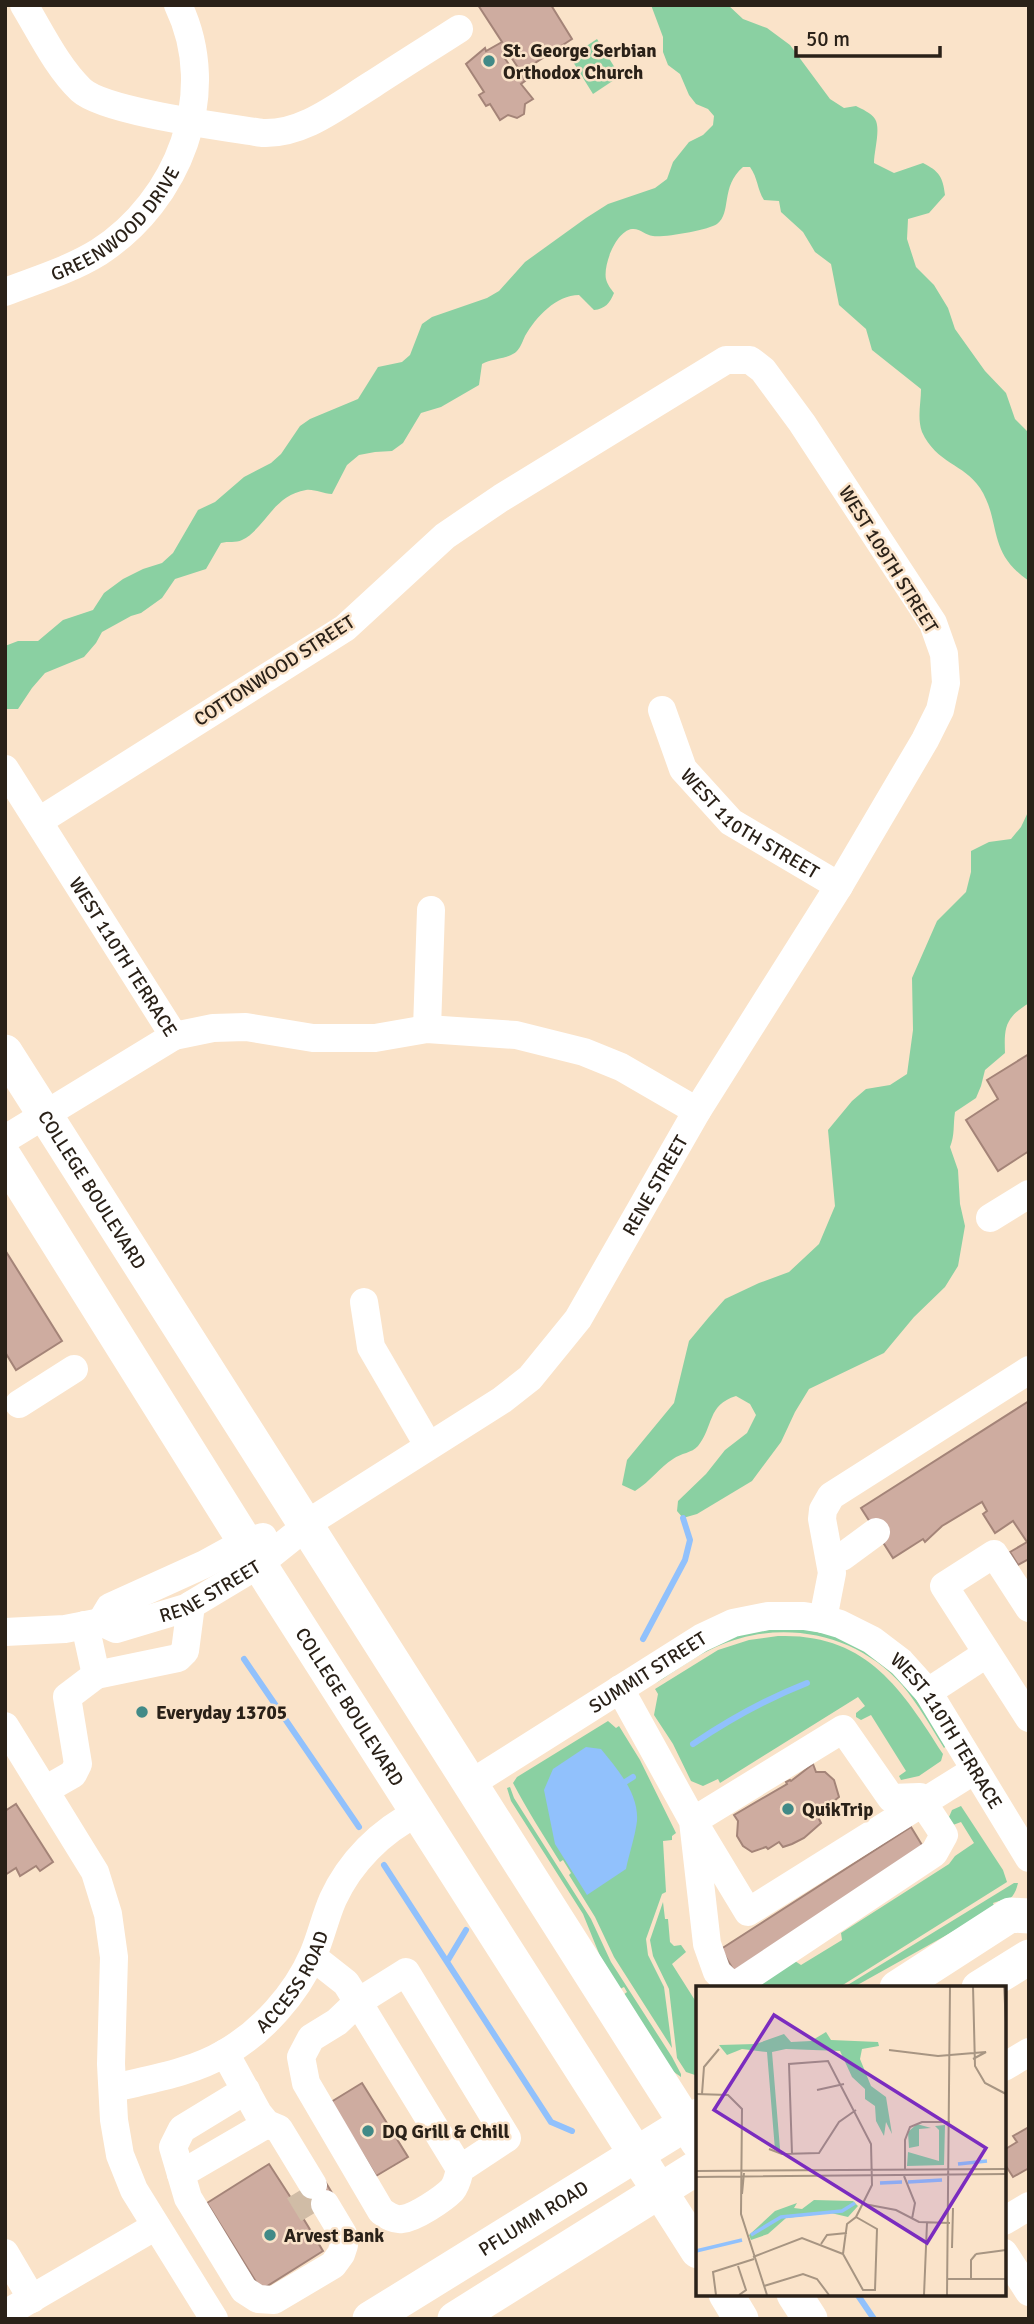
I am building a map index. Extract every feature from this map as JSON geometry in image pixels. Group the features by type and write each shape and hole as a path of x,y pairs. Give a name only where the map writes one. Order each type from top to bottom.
{"main road":[{"name":"COLLEGE BOULEVARD","path":"5,1052 470,1784 694,2128"},
{"name":"COLLEGE BOULEVARD","path":"5,1158 252,1553 696,2248"},
{"path":"900,1986 1010,1915 1029,1916"},
{"path":"982,1986 1029,1956"},
{"name":"PFLUMM ROAD","path":"370,2319 637,2155 694,2128"},
{"path":"455,2319 696,2169"},
{"path":"727,2296 741,2319"},
{"path":"795,2296 810,2319"}],"street":[{"path":"24,5 67,75 83,92 104,102 191,122 275,134 289,131 324,114 459,29"},
{"name":"GREENWOOD DRIVE","path":"5,292 75,265 97,253 144,215 165,185 181,154 191,122 195,76 187,31 178,5"},
{"name":"COTTONWOOD STREET","path":"39,821 345,628 445,536 501,498 726,360 750,360"},
{"name":"WEST 109TH STREET","path":"750,360 764,370 802,424 933,623 944,654 946,683 940,710 839,886"},
{"name":"WEST 110TH STREET","path":"662,710 683,769 731,822 839,886"},
{"name":"WEST 110TH TERRACE","path":"5,769 174,1036 213,1028 246,1027 313,1038 375,1038 428,1029 516,1035 584,1052 621,1066 697,1111"},
{"name":"RENE STREET","path":"5,1632 65,1629 93,1624 116,1629 191,1605 252,1553 305,1525 502,1400 530,1378 578,1319 697,1111 839,886"},
{"path":"428,1029 431,910"},
{"path":"5,1139 174,1036"},
{"path":"990,1219 1029,1194"},
{"path":"364,1302 371,1347 428,1445"},
{"path":"10,1399 74,1369"},
{"path":"833,1622 832,1573 822,1519 823,1510 831,1496 1029,1370"},
{"path":"830,1559 842,1557 876,1532"},
{"name":"RENE STREET","path":"93,1624 110,1607 205,1564 252,1553"},
{"path":"1029,1608 994,1554 944,1586 1029,1718"},
{"path":"45,1790 73,1774 78,1764 68,1697 96,1675 178,1658 185,1651 191,1605"},
{"name":"SUMMIT STREET","path":"470,1784 701,1638 733,1623 768,1616 833,1622"},
{"name":"WEST 110TH TERRACE","path":"833,1622 872,1640 901,1662 928,1692 1029,1858"},
{"path":"93,1624 96,1675"},
{"path":"928,1692 986,1654"},
{"path":"620,1689 692,1821 748,1912 975,1770"},
{"path":"5,1726 94,1872 108,1914 114,1957 111,2064 114,2120 120,2155 134,2190 214,2319"},
{"path":"692,1821 843,1729 891,1798 920,1797 944,1835 934,1853 734,1986"},
{"name":"ACCESS ROAD","path":"114,2088 185,2071 225,2053 258,2030 281,2007 313,1956 332,1900 344,1879 369,1847 401,1821 417,1813"},
{"path":"692,1821 707,1944 717,1972 732,1986"},
{"path":"313,1956 346,1983 358,2002 460,2169 458,2181 452,2190 437,2202 402,2219 390,2217 382,2211 314,2098 302,2070 301,2057 311,2038 337,2022 358,2002 406,1972 507,2138 460,2169"},
{"path":"1006,2066 1029,2052"},
{"path":"225,2053 246,2090 258,2113 267,2124 279,2129 295,2155 312,2199 343,2234 341,2254 332,2265 274,2301 258,2299 244,2290 226,2263 188,2198 173,2147 182,2129 246,2090"},
{"path":"181,2174 267,2124"},
{"path":"1006,2220 1029,2206"},
{"path":"5,2315 156,2226"},
{"path":"5,2253 32,2299"},
{"path":"1006,2255 1029,2292"}],"green space":[{"path":"651,5 728,5 743,19 767,28 790,45 830,99 844,108 856,106 875,119 877,134 874,163 894,173 923,163 939,175 945,195 929,213 908,219 907,239 916,267 934,285 948,308 955,329 985,371 1006,393 1015,419 1029,433 1029,581 1015,570 1000,548 987,501 980,488 966,473 942,457 922,432 919,416 921,389 872,350 866,329 839,305 831,264 815,252 803,232 781,212 779,201 764,200 750,167 743,167 731,183 724,213 717,224 666,236 650,235 632,229 621,236 609,258 606,279 614,293 604,307 594,310 579,295 555,303 535,322 517,351 510,356 482,364 479,385 441,407 421,413 403,443 392,451 359,455 347,465 332,494 306,490 285,499 250,535 240,541 221,543 206,569 175,579 162,598 141,613 102,632 84,657 45,673 18,709 5,709 5,646 18,641 38,641 63,620 93,610 104,593 123,579 162,563 173,553 198,510 215,502 244,477 271,463 281,454 300,426 310,419 358,399 378,367 402,362 410,355 422,324 432,317 487,298 499,291 525,262 586,218 608,204 655,188 667,179 673,162 689,142 703,135 713,125 714,116 708,109 696,104 680,74 668,65 663,52 663,37"},
{"path":"597,39 620,76 593,94 570,57"},
{"path":"1029,810 1029,1003 1015,1013 1008,1024 1005,1053 985,1070 976,1098 955,1112 950,1147 958,1170 960,1204 965,1226 958,1266 945,1287 914,1317 884,1353 809,1389 781,1442 752,1481 697,1514 683,1518 677,1511 678,1501 706,1474 725,1450 747,1433 756,1415 750,1404 736,1396 715,1411 696,1448 668,1462 635,1491 622,1485 627,1460 674,1403 689,1341 725,1299 789,1272 819,1244 835,1206 828,1130 852,1101 866,1089 890,1085 907,1074 913,1030 912,978 937,921 966,892 971,872 971,851 989,842 1011,839 1021,827"},
{"path":"792,1627 833,1635 862,1648 909,1687 947,1745 944,1748 908,1692 883,1667 840,1642 815,1635 765,1633 740,1638 693,1659 656,1683 700,1650 735,1634"},
{"path":"778,1636 809,1638 835,1644 878,1669 912,1707 943,1754 941,1761 919,1776 901,1780 899,1776 906,1771 871,1715 861,1720 856,1717 856,1713 865,1706 858,1697 720,1783 718,1779 703,1786 691,1781 673,1744 654,1715 658,1694 655,1689 718,1650 749,1640"},
{"path":"608,1721 616,1728 619,1726 640,1760 676,1833 672,1840 663,1841 666,1892 662,1894 646,1939 648,1955 664,1987 672,2048 614,1957 595,1917 569,1875 571,1873 563,1860 560,1862 513,1783 517,1777"},
{"path":"510,1787 514,1798 591,1919 611,1962 672,2057 681,2077 667,2067 623,1995 627,1992 624,1987 620,1989 600,1956 583,1914 511,1801 507,1788"},
{"path":"961,1806 1003,1870 1007,1882 841,1986 756,1986 795,1961 801,1965 842,1940 841,1933 949,1864 955,1856 974,1843 961,1822 953,1825 949,1817 952,1810"},
{"path":"1018,1883 1016,1891 1007,1900 1000,1904 999,1901 993,1903 995,1908 861,1983 846,1986"},
{"path":"663,1902 670,1942 674,1946 681,1945 686,1952 672,1964 696,2002 696,2075 686,2072 677,2058 669,1989 653,1956 650,1940"}],"water":[{"path":"586,1747 601,1749 631,1791 637,1811 635,1833 626,1869 587,1895 555,1844 544,1790 553,1769"}],"building":[{"name":"St. George Serbian Orthodox Church","path":"478,5 551,5 572,39 521,72 509,54 504,57 514,72 518,70 525,81 521,84 533,99 525,104 524,114 517,118 508,115 500,120 490,104 486,106 479,95 484,92 466,64 485,48 486,51 502,42"},
{"path":"1029,1054 1029,1151 998,1171 966,1120 998,1099 987,1080"},
{"path":"5,1250 62,1341 16,1370 5,1352"},
{"path":"1029,1401 1029,1559 1018,1565 1010,1552 1027,1542 1013,1521 995,1533 983,1514 987,1511 982,1502 942,1526 925,1542 923,1539 893,1558 861,1508"},
{"name":"QuikTrip","path":"813,1764 816,1772 825,1772 834,1780 839,1797 834,1801 836,1803 828,1807 829,1810 818,1817 821,1823 804,1838 783,1847 779,1842 768,1849 766,1847 752,1852 743,1846 737,1836 738,1821 734,1815 787,1784 786,1782"},
{"path":"16,1804 53,1862 40,1871 36,1866 20,1876 16,1868 5,1875 5,1811"},
{"name":"QuikTrip","path":"911,1827 925,1850 734,1971 721,1949"},
{"name":"DQ Grill & Chill","path":"362,2083 408,2157 376,2176 331,2102"},
{"path":"1029,2127 1029,2168 1013,2177 1006,2166 1006,2149 1017,2142 1013,2136"},
{"name":"Arvest Bank","path":"269,2164 291,2198 323,2178 335,2198 303,2218 323,2251 261,2290 207,2203"}],"waterway":[{"path":"643,1639 685,1560 690,1540 683,1518"},
{"path":"244,1659 359,1827"},
{"path":"693,1744 748,1710 807,1683"},
{"path":"625,1782 633,1777"},
{"path":"384,1865 551,2122 572,2131"},
{"path":"448,1960 466,1930"},
{"path":"858,2296 874,2319"}],"tunnel":[{"path":"299,2191 313,2214"}],"place":[{"name":"St. George Serbian Orthodox Church","path":"489,61"},
{"name":"Everyday 13705","path":"142,1712"},
{"name":"QuikTrip","path":"788,1809"},
{"name":"DQ Grill & Chill","path":"368,2131"},
{"name":"Arvest Bank","path":"270,2235"}]}
